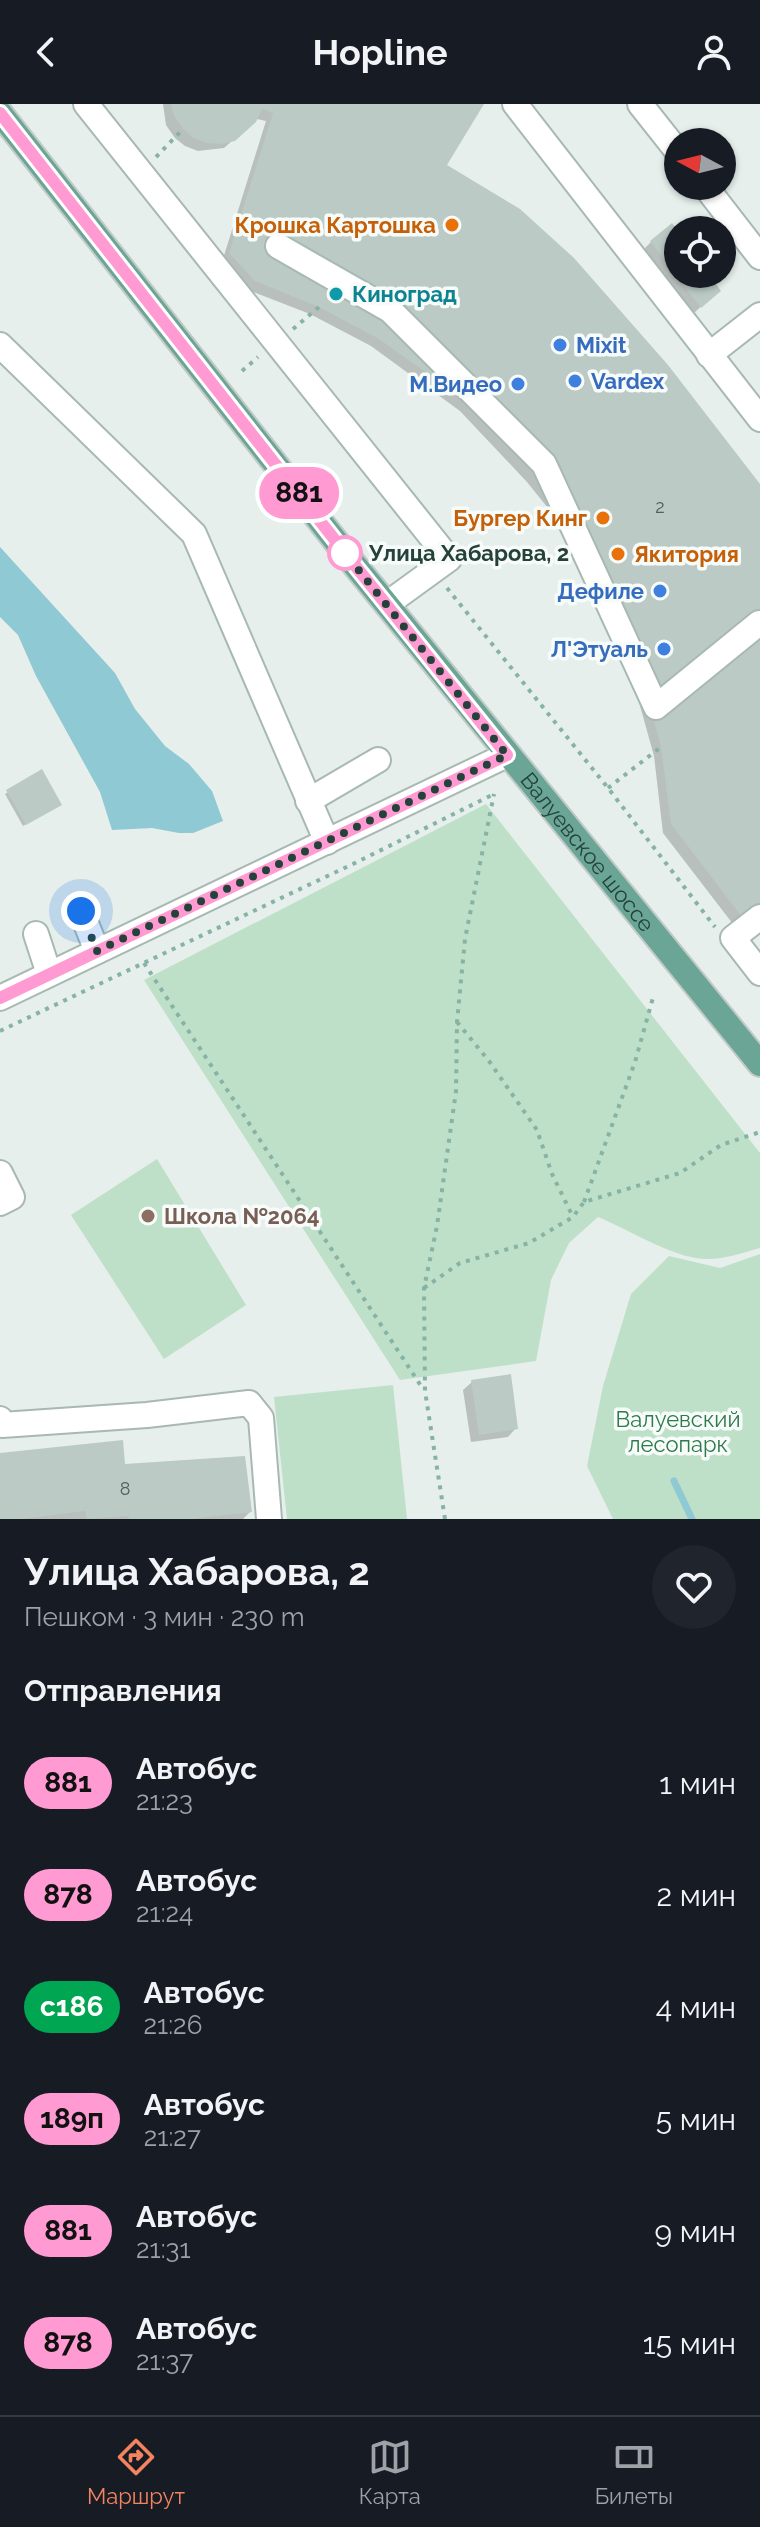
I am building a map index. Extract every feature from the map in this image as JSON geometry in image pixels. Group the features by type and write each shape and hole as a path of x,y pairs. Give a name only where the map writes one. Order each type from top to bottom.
{"main road":[{"name":"Валуевское шоссе","path":"0,113 507,755 760,1064"}],"street":[{"path":"86,104 449,559 387,604"},
{"path":"515,104 760,419"},
{"path":"640,104 664,134"},
{"path":"716,200 760,257"},
{"path":"278,246 390,310 544,464 656,707 759,623"},
{"path":"709,355 760,315"},
{"path":"0,345 194,534 327,842"},
{"path":"0,998 507,755"},
{"path":"308,801 378,760"},
{"path":"81,911 97,951"},
{"path":"760,917 733,938 760,973"},
{"path":"36,934 49,974"},
{"path":"0,1173 12,1197 0,1203"},
{"path":"0,1419 2,1425 147,1415 249,1403 261,1418 269,1519"}],"path":[{"path":"141,172 183,129"},
{"path":"608,788 661,747"},
{"path":"0,1031 494,794 465,939 457,1022 456,1091 437,1226 424,1288 425,1391 445,1519"},
{"path":"144,963 425,1391"},
{"path":"424,1288 460,1263 529,1243 573,1217 584,1202 635,1062 654,994"},
{"path":"457,1022 537,1130 552,1174 573,1217"},
{"path":"584,1202 680,1173 721,1145 760,1132"}],"green space":[{"path":"486,804 760,1153 760,1248 718,1258 691,1257 664,1248 598,1217 569,1243 551,1280 536,1361 400,1380 144,980"},
{"path":"157,1159 246,1305 164,1359 71,1215"},
{"name":"Валуевский лесопарк","path":"760,1254 760,1519 613,1519 587,1466 603,1386 631,1294 669,1256 720,1268"},
{"path":"393,1385 407,1519 287,1519 274,1397"}],"water":[{"path":"0,547 115,673 135,709 165,746 189,764 212,791 223,821 193,833 152,828 112,830 100,792 36,676 18,635 0,617"}],"building":[{"path":"171,104 484,104 447,165 520,209 574,258 668,365 760,484 760,909 745,921 671,824 661,747 630,632 576,524 535,474 469,403 379,339 319,307 255,281 229,253 273,113 262,109 256,122 235,141 207,143 183,129 174,116"},
{"path":"664,230 664,259 650,241"},
{"path":"686,288 719,288 721,291 701,308"},
{"path":"42,769 62,805 26,825 6,790"},
{"path":"511,1374 518,1429 479,1435 471,1380"},
{"path":"123,1440 125,1464 245,1456 252,1512 191,1519 129,1519 128,1516 87,1519 85,1511 0,1519 0,1453"}],"waterway":[{"path":"674,1481 692,1519"}],"bus line":[{"name":"881","path":"0,113 507,755 0,998"}],"place":[{"name":"Крошка Картошка","path":"452,225"},
{"name":"Киноград","path":"336,294"},
{"name":"Mixit","path":"560,345"},
{"name":"Vardex","path":"575,381"},
{"name":"М.Видео","path":"518,384"},
{"name":"Бургер Кинг","path":"603,518"},
{"name":"Улица Хабарова, 2","path":"345,553"},
{"name":"Якитория","path":"618,554"},
{"name":"Дефиле","path":"660,591"},
{"name":"Л'Этуаль","path":"664,649"},
{"name":"Школа №2064","path":"148,1216"}],"route":[{"path":"81,911 97,951 507,755 345,553"}]}
